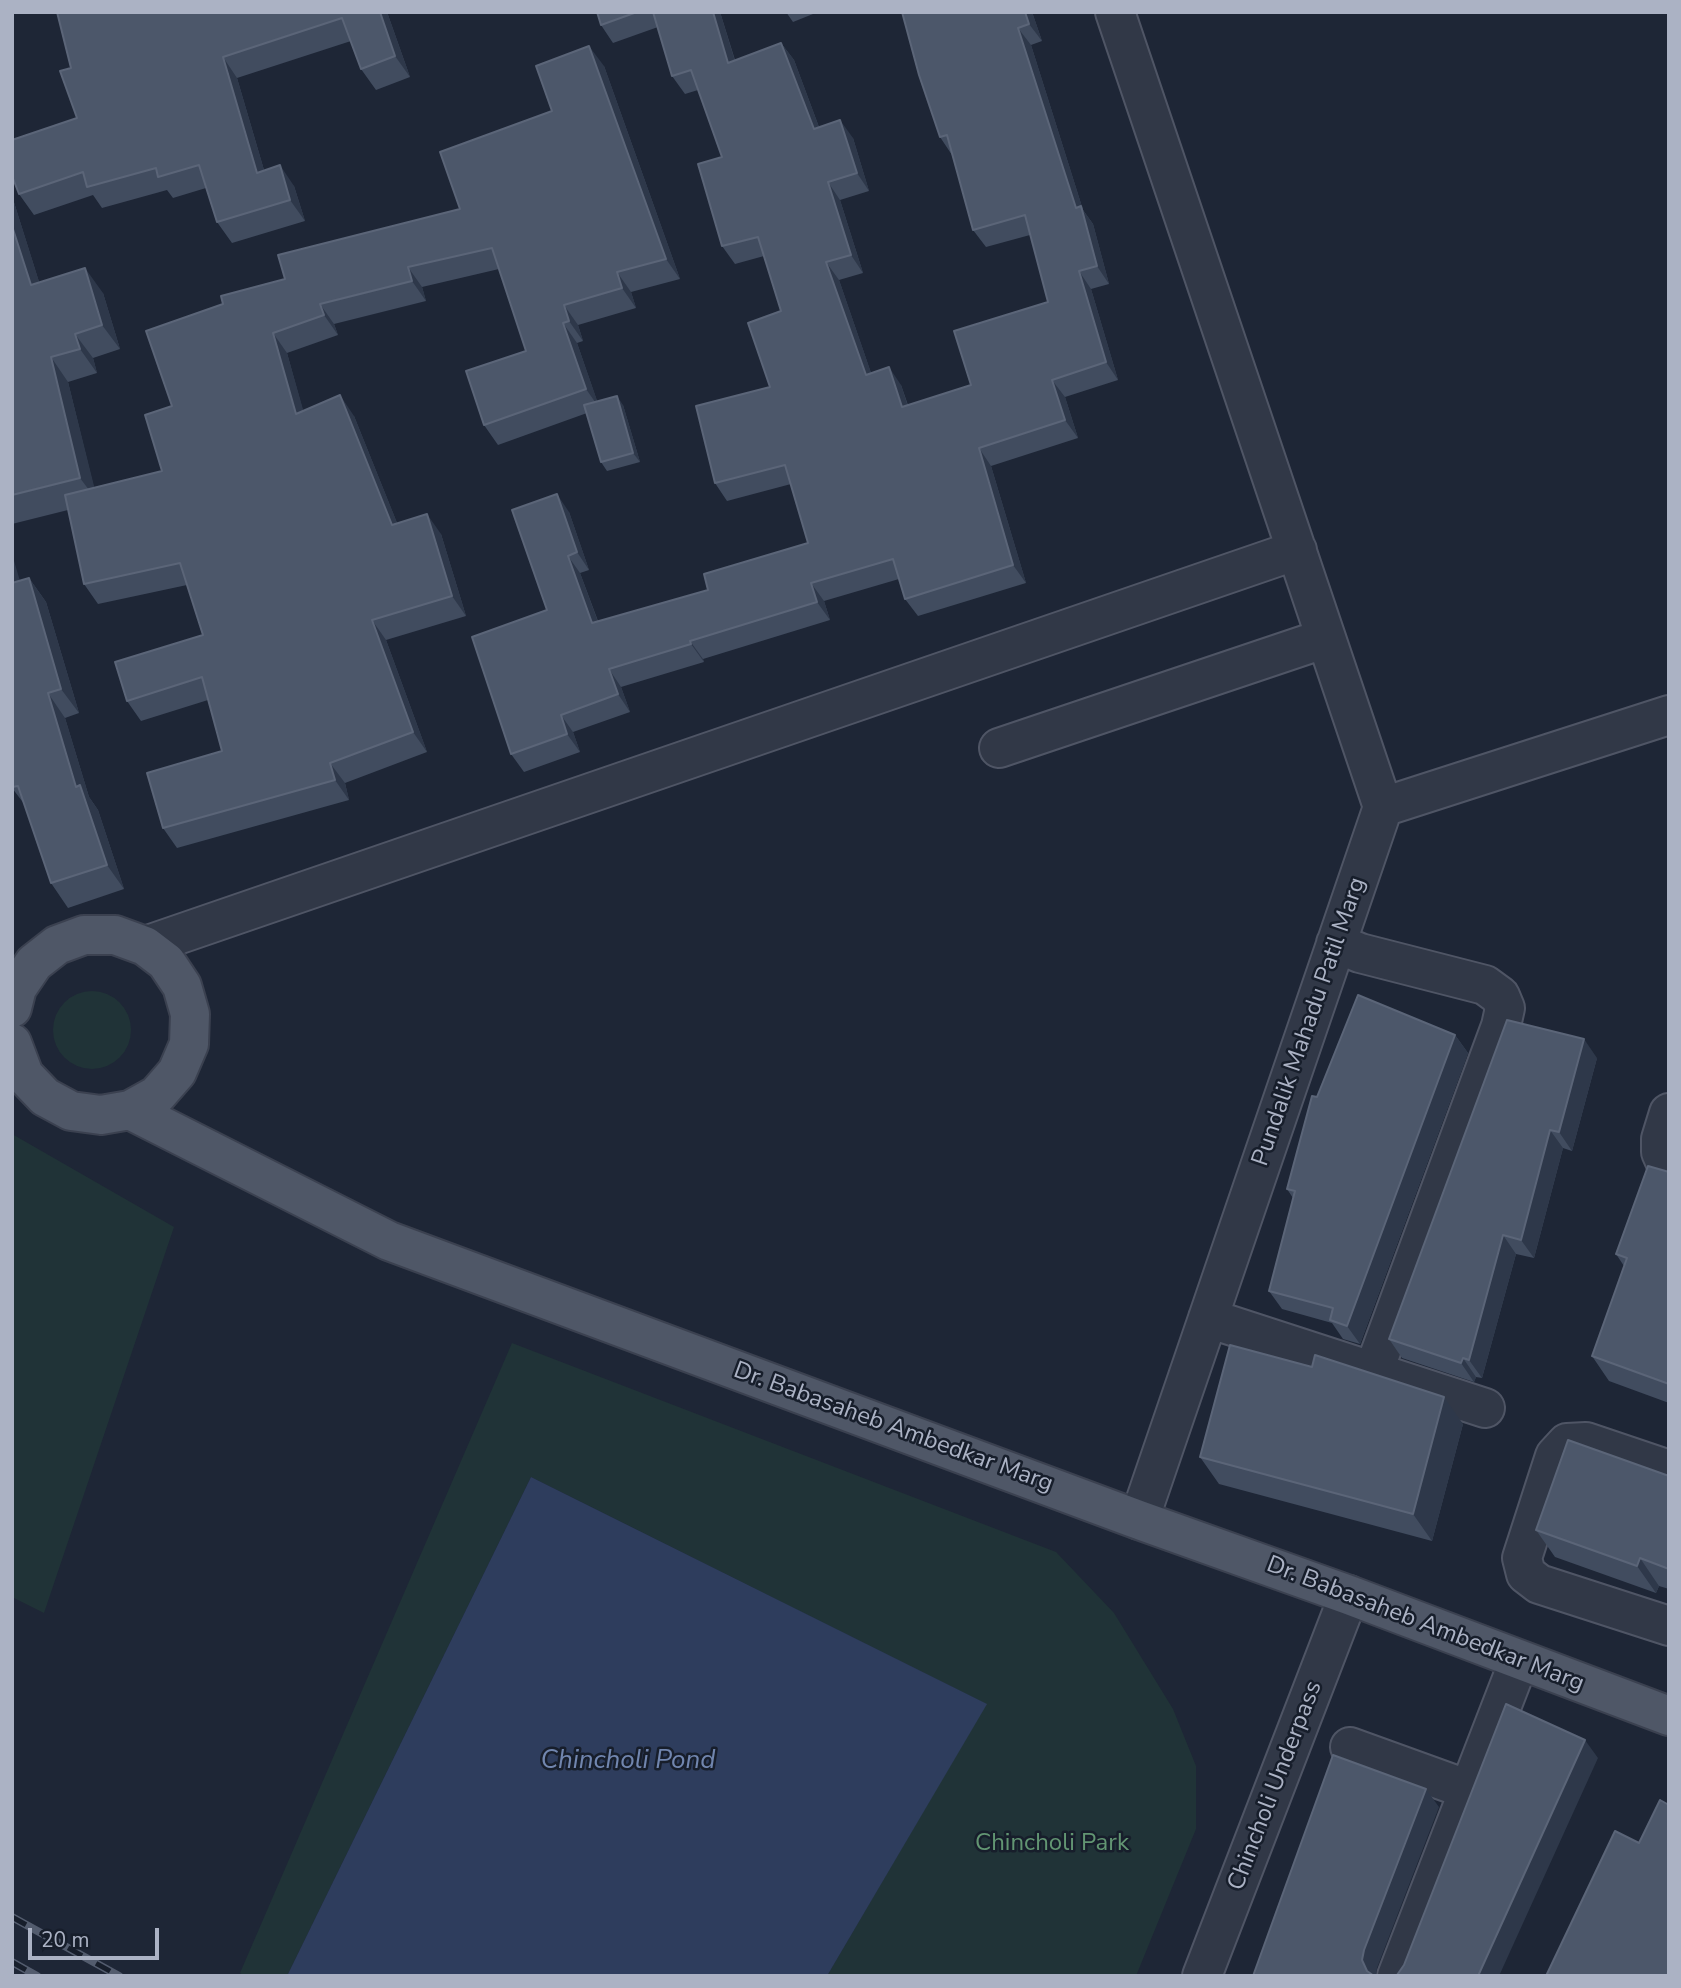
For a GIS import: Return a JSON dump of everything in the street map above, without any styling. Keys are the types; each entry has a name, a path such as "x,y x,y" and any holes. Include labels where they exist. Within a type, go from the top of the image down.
{"main road":[{"path":"12,1008 17,988 34,963 57,945 85,935 115,934 145,946 166,962 182,986 190,1014 188,1044 177,1072 157,1095 131,1110 101,1115 71,1111 45,1097 24,1075 15,1056"},
{"name":"Dr. Babasaheb Ambedkar Marg","path":"131,1110 389,1241 1139,1520 1349,1595 1669,1716"}],"street":[{"path":"1115,12 1383,807 1669,715"},
{"path":"145,946 1297,550"},
{"path":"999,748 1326,638"},
{"name":"Pundalik Mahadu Patil Marg","path":"1139,1520 1383,807"},
{"path":"1336,943 1360,953 1485,985 1500,996 1504,1008 1501,1026 1374,1370"},
{"path":"1669,1113 1661,1139 1661,1152 1669,1170"},
{"path":"1208,1318 1485,1408"},
{"path":"1669,1470 1586,1442 1567,1443 1555,1457 1522,1558 1526,1574 1539,1584 1669,1626"},
{"name":"Chincholi Underpass","path":"1202,1976 1349,1595"},
{"path":"1397,1976 1519,1661"},
{"path":"1350,1747 1469,1790"}],"green space":[{"path":"92,991 107,994 124,1008 131,1030 128,1045 114,1062 92,1069 77,1066 60,1052 53,1030 56,1015 70,998"},
{"path":"12,1134 174,1227 44,1613 12,1597"},
{"name":"Chincholi Park","path":"512,1343 1056,1552 1114,1613 1173,1709 1196,1766 1196,1829 1136,1976 827,1976 986,1704 531,1477 287,1976 244,1976 240,1973"}],"water":[{"name":"Chincholi Pond","path":"531,1477 987,1704 827,1976 287,1976"}],"building":[{"path":"57,12 380,12 395,56 361,69 342,18 223,57 257,173 280,165 290,200 217,222 199,165 158,177 156,168 87,187 83,172 19,194 12,176 12,140 77,118 60,71 71,68"},
{"path":"597,12 637,12 601,25"},
{"path":"653,12 713,12 728,63 781,43 814,129 840,120 857,173 828,182 851,255 826,262 866,375 889,367 902,407 971,385 954,331 1048,302 1025,215 973,230 947,135 940,137 902,12 1025,12 1029,24 1018,28 1076,208 1081,206 1097,266 1079,271 1106,362 1052,380 1065,420 979,448 1013,565 905,599 893,559 811,583 817,602 609,669 618,694 561,715 567,734 511,754 472,637 547,610 512,510 557,494 577,552 568,556 592,623 708,590 704,574 808,543 785,465 715,483 696,406 770,387 748,323 781,311 758,237 722,246 698,164 722,157 691,70 672,76"},
{"path":"589,46 666,259 617,272 622,288 564,305 569,321 563,323 586,389 484,425 466,371 526,351 492,248 408,267 412,281 320,304 324,315 273,333 296,414 340,395 392,525 427,514 452,596 372,620 413,732 330,763 335,780 163,828 147,773 222,751 202,677 127,701 115,662 203,635 180,563 84,584 65,495 162,471 145,415 172,406 146,331 223,304 221,296 285,279 278,255 460,209 440,152 552,111 536,66"},
{"path":"12,226 31,285 85,268 102,325 75,334 80,349 51,357 80,478 12,495"},
{"path":"617,396 633,453 601,462 584,405"},
{"path":"29,578 61,689 48,693 76,787 80,785 107,865 51,883 18,786 12,787 12,583"},
{"path":"1358,995 1455,1035 1347,1326 1330,1320 1333,1308 1269,1291 1295,1191 1287,1189 1312,1096 1317,1097"},
{"path":"1507,1020 1584,1039 1559,1132 1550,1130 1521,1240 1503,1235 1469,1360 1463,1358 1461,1363 1389,1339"},
{"path":"1648,1166 1669,1172 1669,1384 1592,1356 1627,1258 1616,1254"},
{"path":"1230,1345 1312,1367 1315,1355 1444,1397 1413,1514 1200,1457"},
{"path":"1568,1440 1669,1476 1669,1569 1640,1558 1637,1566 1536,1530"},
{"path":"1506,1704 1585,1740 1478,1976 1395,1976 1404,1965"},
{"path":"1333,1755 1426,1789 1364,1950 1362,1960 1367,1971 1374,1976 1253,1976"},
{"path":"1660,1800 1669,1805 1669,1976 1546,1976 1615,1831 1639,1843"}],"railway":[{"path":"12,1917 119,1976"},
{"path":"12,1962 37,1976"}]}
